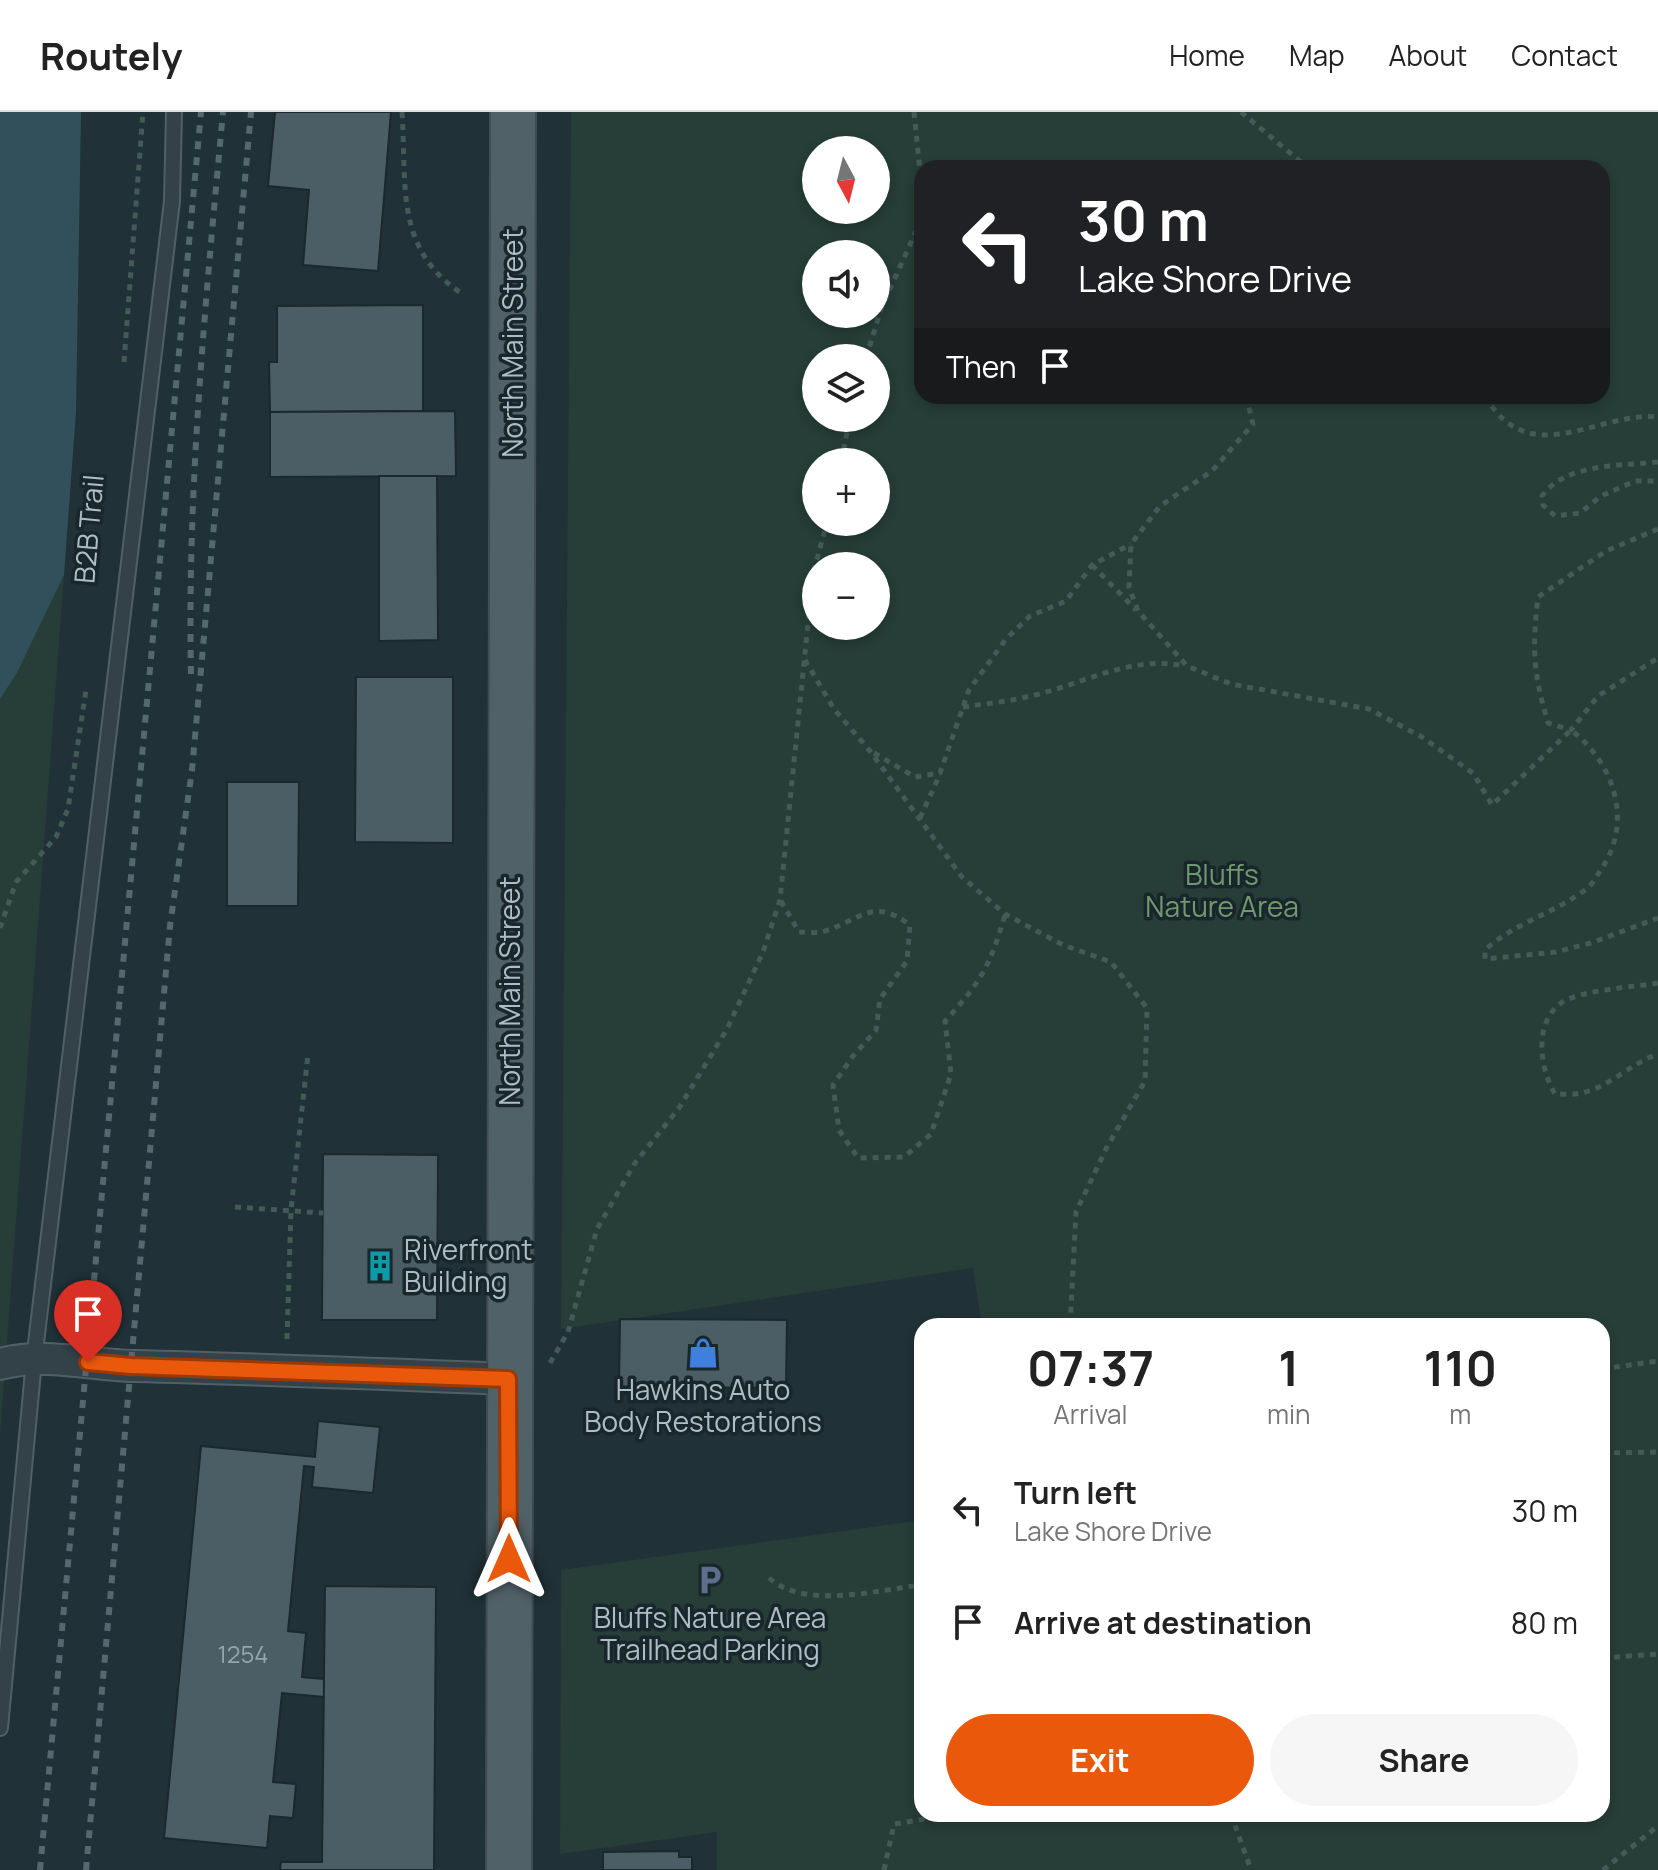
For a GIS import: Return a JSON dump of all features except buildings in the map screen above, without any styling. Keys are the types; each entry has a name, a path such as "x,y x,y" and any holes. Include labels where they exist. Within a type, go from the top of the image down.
{"main road":[{"name":"North Main Street","path":"509,1870 513,112"}],"street":[{"path":"0,1364 34,1360 508,1379"}],"lane":[{"path":"0,1728 34,1360 169,232 174,112"}],"path":[{"path":"124,372 143,112"},
{"path":"402,112 410,229 418,249 440,279 461,293"},
{"path":"914,112 919,160"},
{"path":"1241,112 1298,160"},
{"path":"870,344 881,309 914,236"},
{"path":"920,818 940,773 969,690 1006,639 1030,616 1066,601 1092,565 1131,544 1160,506 1212,471 1253,424 1248,404"},
{"path":"1489,404 1496,416 1536,434 1566,435 1637,415 1658,417"},
{"path":"1658,462 1588,469 1550,484 1542,496 1543,505 1555,516 1580,513 1601,496 1635,481 1658,481"},
{"path":"1658,529 1606,551 1538,597 1532,647 1539,694 1548,723 1571,730 1588,743 1603,762 1618,811 1612,850 1589,887 1564,904 1498,938 1485,950 1485,959 1556,952 1591,943 1658,918"},
{"path":"508,1379 543,1378 568,1332 597,1229 635,1163 679,1108 727,1029 763,952 780,900 813,574 823,536"},
{"path":"1131,544 1129,587 1138,611 1187,666"},
{"path":"1092,565 1150,624"},
{"path":"963,707 1027,697 1112,672 1163,661 1187,666 1231,684 1369,709 1422,737 1473,773 1492,805 1571,730 1598,696 1658,658"},
{"path":"805,659 834,709 870,751 962,877 1005,914 1063,945 1111,962 1147,1008 1145,1081 1107,1147 1076,1212 1070,1318"},
{"path":"0,928 16,882 56,837 68,809 88,676"},
{"path":"870,751 915,777 940,773"},
{"path":"780,900 799,932 822,933 874,911 893,912 910,925 907,961 880,999 876,1030 833,1085 839,1130 858,1158 904,1157 931,1134 951,1074 945,1021 969,995 991,962 1005,914"},
{"path":"1658,983 1578,997 1561,1004 1550,1018 1542,1042 1542,1065 1545,1078 1555,1094 1582,1093 1599,1087 1639,1061 1658,1054"},
{"path":"286,1352 291,1210 308,1054"},
{"path":"235,1207 323,1213"},
{"path":"1610,1368 1658,1361"},
{"path":"1610,1453 1658,1452"},
{"path":"769,1578 782,1589 810,1597 914,1586"},
{"path":"1610,1657 1658,1654"},
{"path":"884,1870 894,1824 914,1821"},
{"path":"1234,1822 1251,1870"},
{"path":"1603,1870 1658,1826"}],"green space":[{"name":"Bluffs Nature Area","path":"571,112 1658,112 1658,1870 717,1870 717,1832 560,1854 561,1570 914,1521 914,1822 1610,1822 1610,1318 981,1318 973,1268 561,1329"},
{"path":"64,575 0,1436 0,699 17,673"}],"water":[{"path":"0,112 81,112 76,412 64,575 17,673 0,699"}],"railway":[{"path":"40,1870 201,112"},
{"path":"191,674 195,463 223,112"},
{"path":"86,1870 170,926 192,770 251,112"}],"place":[{"name":"Riverfront Building","path":"380,1266"},
{"name":"Hawkins Auto Body Restorations","path":"703,1353"},
{"name":"Bluffs Nature Area Trailhead Parking","path":"710,1580"}],"route":[{"path":"88,1362 508,1379 509,1559"}]}
